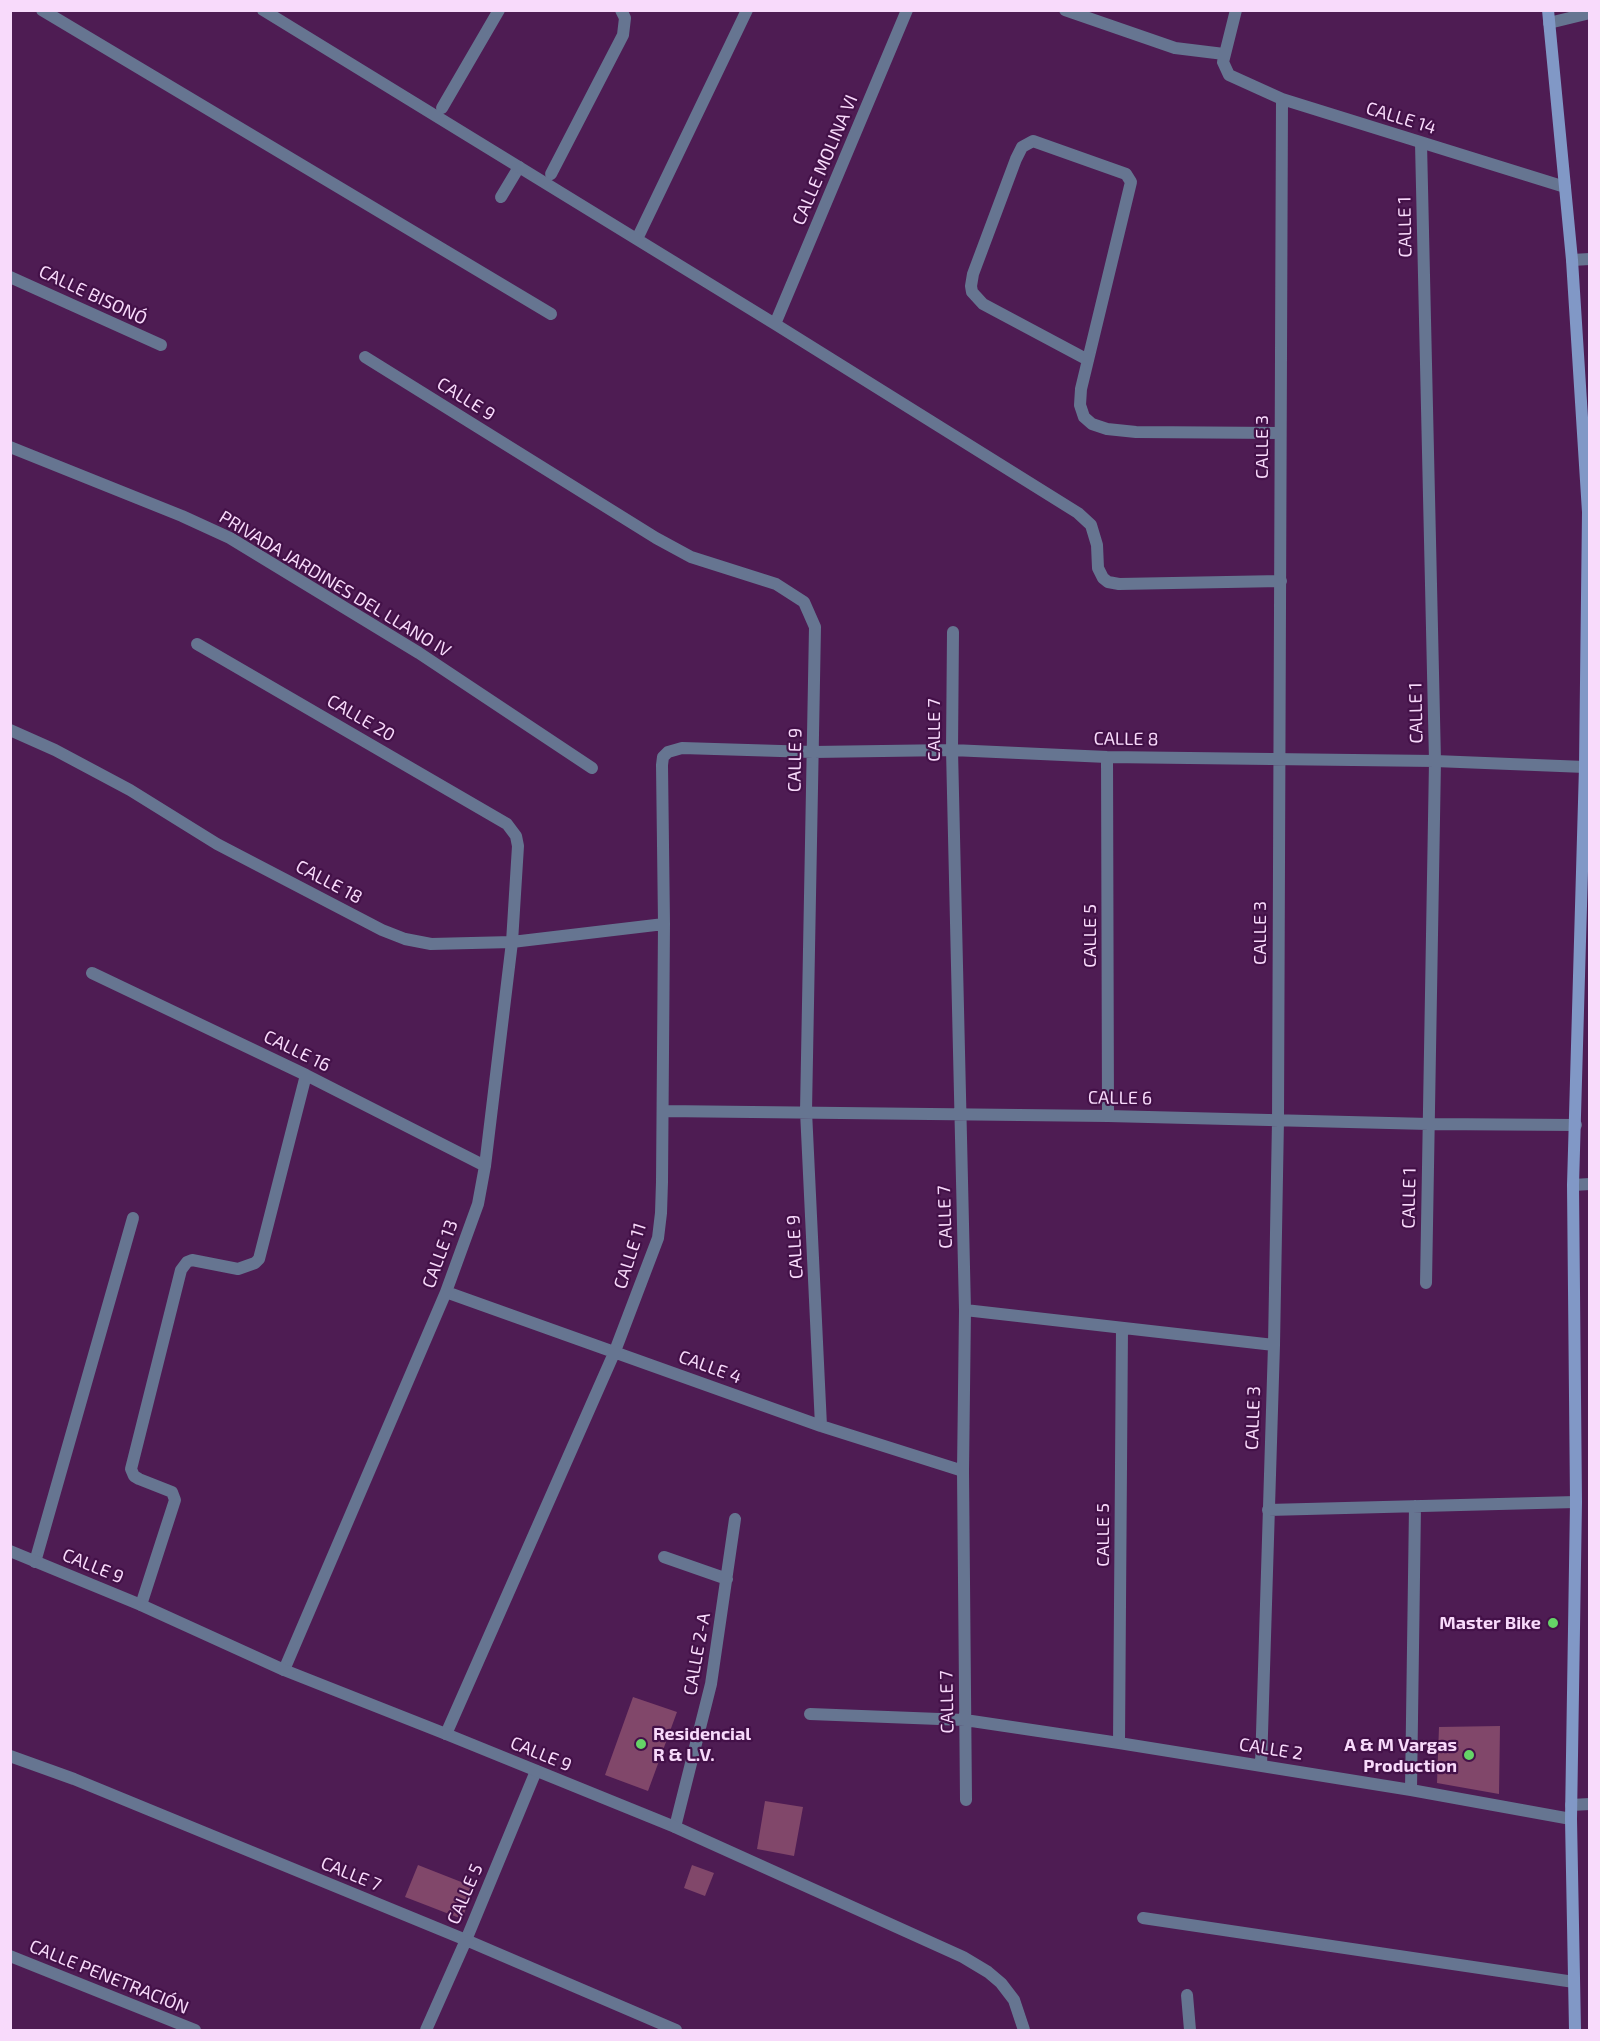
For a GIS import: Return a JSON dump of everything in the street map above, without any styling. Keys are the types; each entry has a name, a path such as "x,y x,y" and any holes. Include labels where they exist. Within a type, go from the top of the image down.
{"main road":[{"path":"1549,17 1572,260 1588,512 1586,882 1574,1185 1576,1502 1571,1819 1575,2031"}],"street":[{"path":"42,10 551,314"},
{"path":"263,10 439,112 519,167 548,178 637,239 1078,513 1091,525 1097,545 1098,568 1102,578 1108,582 1119,584 1281,581"},
{"path":"439,112 499,10"},
{"path":"548,178 623,35 625,18 621,10"},
{"path":"637,239 747,10"},
{"name":"CALLE MOLINA VI","path":"775,324 907,10"},
{"path":"1065,10 1175,48 1224,54 1236,10"},
{"path":"1549,17 1590,12"},
{"name":"CALLE 14","path":"1224,54 1223,66 1229,75 1282,99 1565,186"},
{"name":"CALLE 3","path":"1261,1766 1274,1345 1278,1120 1282,99"},
{"path":"1088,360 983,304 972,292 973,274 1017,159 1022,147 1033,141 1126,174 1131,182 1081,389 1080,405 1084,417 1092,424 1107,429 1136,432 1280,433"},
{"name":"CALLE 1","path":"1421,143 1435,761 1426,1283"},
{"path":"501,197 519,167"},
{"path":"1572,260 1590,259"},
{"name":"CALLE BISONÓ","path":"10,277 161,345"},
{"name":"CALLE 9","path":"365,357 656,538 691,557 776,585 804,602 815,627 806,1111 821,1426"},
{"name":"PRIVADA JARDINES DEL LLANO IV","path":"10,447 182,516 230,538 419,653 592,768"},
{"name":"CALLE 7","path":"953,632 952,750 965,1310 963,1472 966,1800"},
{"name":"CALLE 20","path":"197,644 507,824"},
{"name":"CALLE 18","path":"10,730 55,750 130,790 217,844 382,930 405,939 431,944 512,942 664,924"},
{"name":"CALLE 8","path":"668,752 682,748 813,752 952,750 1107,757 1435,761 1585,767"},
{"name":"CALLE 11","path":"446,1734 615,1351 658,1238 661,1213 663,1110 662,765 663,757 668,752"},
{"name":"CALLE 5","path":"1107,757 1108,1116"},
{"name":"CALLE 13","path":"284,1670 446,1292 478,1204 485,1166 512,942 519,855 516,836 507,824"},
{"name":"CALLE 16","path":"92,973 306,1075 485,1166"},
{"path":"141,1605 175,1500 172,1492 139,1479 134,1476 131,1469 181,1270 187,1262 192,1260 238,1269 255,1263 259,1259 306,1075"},
{"name":"CALLE 6","path":"663,1110 1576,1125"},
{"path":"1574,1185 1590,1184"},
{"path":"35,1562 133,1218"},
{"name":"CALLE 4","path":"446,1292 821,1426 963,1472"},
{"path":"965,1310 1274,1345"},
{"name":"CALLE 5","path":"1119,1743 1122,1328"},
{"path":"1268,1510 1576,1502"},
{"path":"1411,1790 1414,1506"},
{"name":"CALLE 2-A","path":"675,1827 711,1684 735,1519"},
{"name":"CALLE 9","path":"10,1551 141,1605 284,1670 675,1827 963,1957 983,1968 1010,1993 1024,2031"},
{"path":"664,1557 727,1580"},
{"name":"CALLE 2","path":"810,1714 965,1720 1411,1790 1571,1819"},
{"name":"CALLE 7","path":"10,1756 74,1779 466,1940 676,2031"},
{"name":"CALLE 5","path":"426,2031 536,1771"},
{"path":"1571,1805 1590,1804"},
{"path":"1143,1918 1574,1982"},
{"name":"CALLE PENETRACIÓN","path":"10,1956 195,2031"},
{"path":"1187,1995 1190,2031"}],"building":[{"name":"Residencial R & L.V.","path":"633,1697 677,1712 648,1791 605,1775"},
{"name":"A & M Vargas Production","path":"1500,1726 1499,1794 1437,1783 1439,1727"},
{"path":"765,1801 803,1807 794,1856 757,1849"},
{"path":"418,1865 474,1887 462,1919 405,1897"},
{"path":"692,1865 714,1873 705,1896 684,1888"}],"place":[{"name":"Master Bike","path":"1553,1623"},
{"name":"Residencial R & L.V.","path":"641,1744"},
{"name":"A & M Vargas Production","path":"1469,1755"}]}
